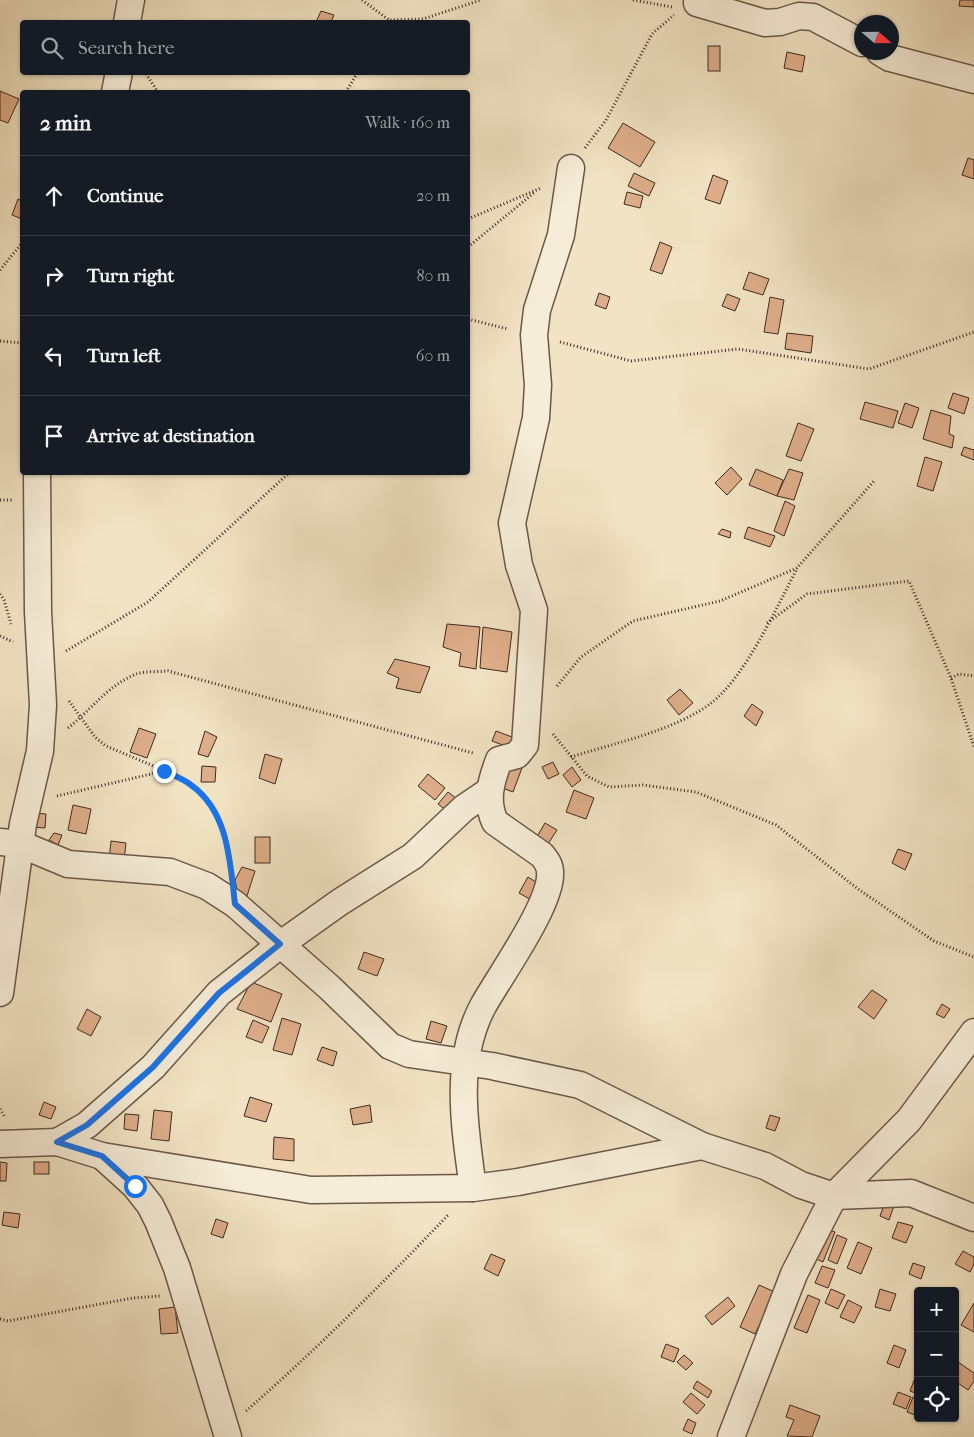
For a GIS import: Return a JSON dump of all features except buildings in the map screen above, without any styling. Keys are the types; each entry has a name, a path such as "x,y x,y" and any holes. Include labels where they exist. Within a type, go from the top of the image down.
{"street":[{"path":"127,20 131,0"},
{"path":"690,6 765,23 780,22 799,16 813,17 854,39"},
{"path":"898,60 974,80"},
{"path":"115,90 118,75"},
{"path":"473,1188 464,1125 465,1064 470,1037 482,1008 537,916 551,873 548,862 542,855 495,822 491,814 489,791 499,760 517,755 523,751 525,745 534,610 519,565 512,523 536,418 538,385 534,335 537,310 561,235 571,168"},
{"path":"0,993 10,843 27,805 40,750 42,666 38,612 37,475"},
{"path":"57,1142 87,1125 153,1067 219,993 280,944 340,902 413,856 464,808 489,791"},
{"path":"10,843 68,864 170,872 207,886 235,904 390,1046 409,1054 465,1064 501,1067 580,1085 702,1146 765,1166 801,1185 834,1196 911,1193 974,1218"},
{"path":"731,1437 794,1274 834,1196 909,1120 974,1032"},
{"path":"0,1144 57,1142 102,1156 311,1190 473,1188 518,1182 702,1146"},
{"path":"102,1156 135,1186 150,1205 178,1268 227,1433"}],"path":[{"path":"362,0 387,20"},
{"path":"406,20 423,19 481,0"},
{"path":"633,0 690,6"},
{"path":"470,245 538,190 571,168 606,120 652,34 690,6"},
{"path":"147,75 157,90"},
{"path":"347,90 356,75"},
{"path":"470,218 538,190"},
{"path":"0,270 20,245"},
{"path":"470,319 632,361 738,349 868,369 974,332"},
{"path":"0,340 20,343"},
{"path":"235,904 228,842 212,808 192,786 164,771 106,746 95,736 42,666 148,602 287,475"},
{"path":"571,757 667,726 710,703 742,669 797,568 874,481"},
{"path":"556,687 581,657 633,621 720,601 797,568"},
{"path":"767,623 808,594 909,581 951,678 974,747"},
{"path":"0,636 16,643"},
{"path":"40,750 82,717 102,695 137,674 168,671 499,760"},
{"path":"951,678 958,674 974,676"},
{"path":"525,724 551,733 587,776 609,787 643,785 696,792 776,825 858,889 934,941 974,957"},
{"path":"27,805 164,771"},
{"path":"227,1433 373,1294 473,1188"},
{"path":"0,1319 8,1321 133,1298 186,1293"}],"route":[{"path":"135,1186 102,1156 57,1142 87,1125 153,1067 219,993 280,944 235,904 228,842 212,808 192,786 164,771"}]}
